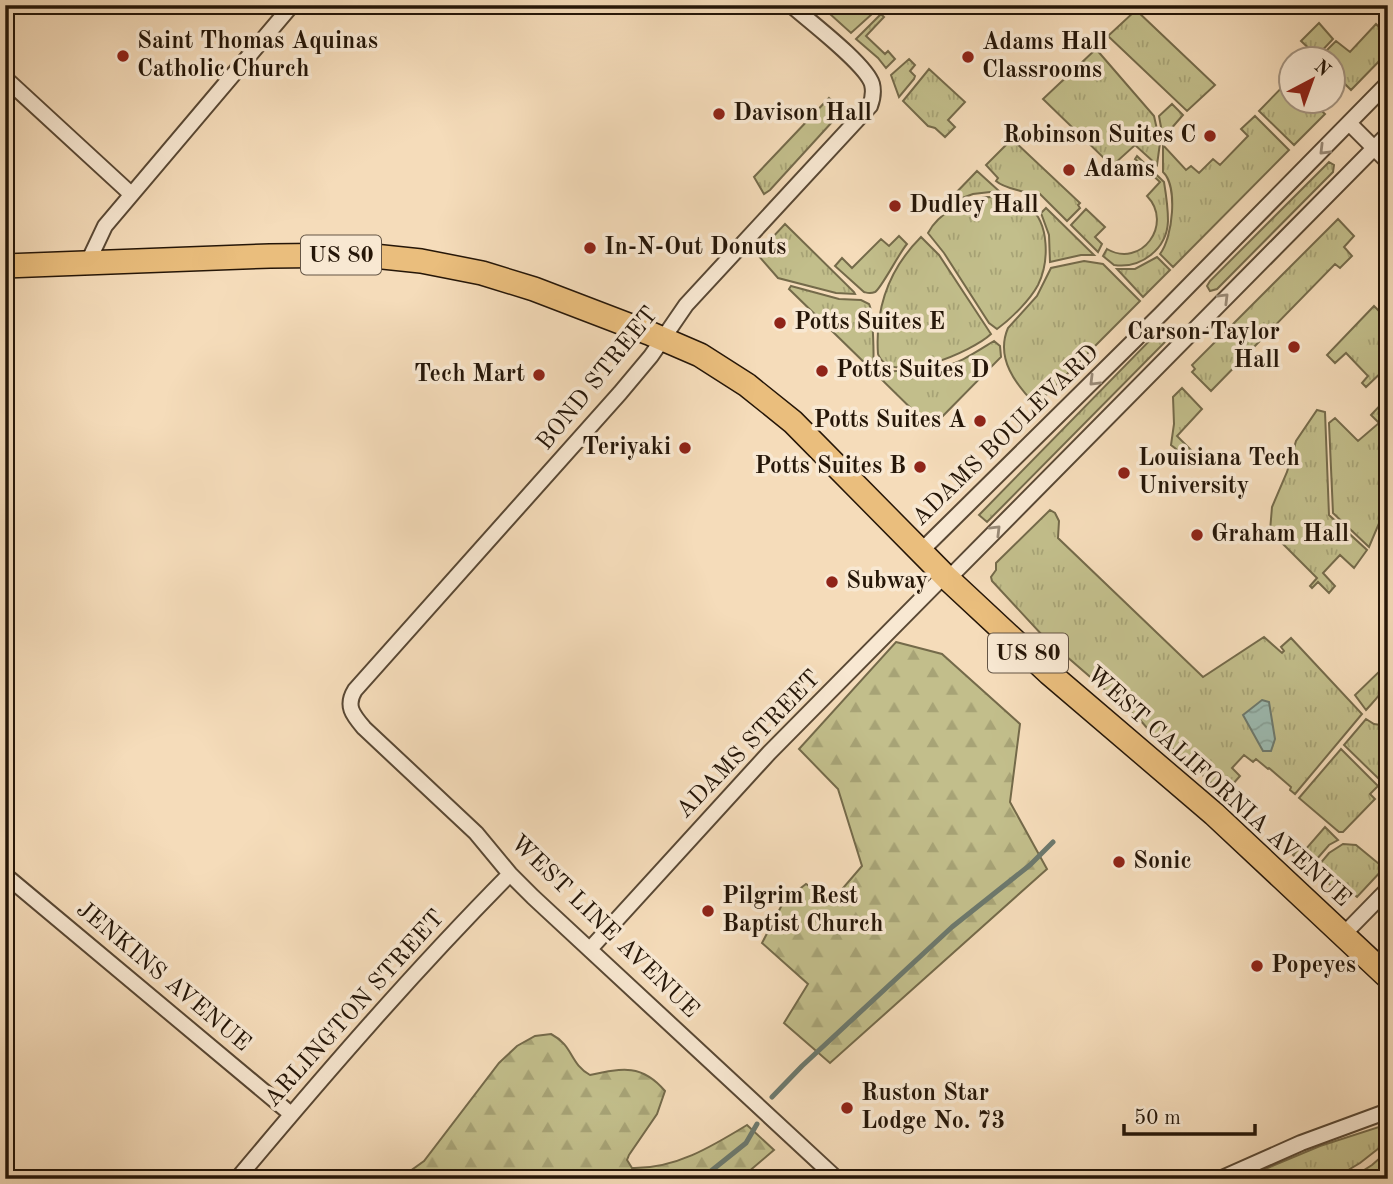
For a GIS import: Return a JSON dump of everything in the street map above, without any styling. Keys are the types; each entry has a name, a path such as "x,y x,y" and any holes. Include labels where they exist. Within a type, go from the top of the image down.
{"main road":[{"name":"WEST CALIFORNIA AVENUE","path":"5,267 88,262 351,255 421,261 482,273 534,289 700,355 747,385 793,422 946,577 1049,673 1214,814 1388,977"}],"street":[{"path":"88,262 106,226 131,194 292,5"},
{"name":"BOND STREET","path":"349,702 355,690 628,384 686,305 870,106 874,96 871,83 862,68 791,5"},
{"path":"5,78 131,194"},
{"name":"ADAMS BOULEVARD","path":"920,552 1161,314 1388,83"},
{"path":"1349,123 1388,162"},
{"path":"946,577 1388,134"},
{"name":"ADAMS STREET","path":"590,949 769,753 946,577"},
{"name":"WEST LINE AVENUE","path":"349,702 350,711 364,728 476,833 510,874 837,1179"},
{"name":"ARLINGTON STREET","path":"237,1179 444,940 510,874"},
{"name":"JENKINS AVENUE","path":"5,875 291,1114"},
{"path":"1344,934 1388,889"},
{"path":"1220,1179 1301,1143 1388,1111"}],"green space":[{"path":"820,5 882,5 851,33"},
{"path":"1136,10 1215,85 1187,111 1108,36"},
{"path":"881,14 884,17 866,36 885,54 888,51 895,59 886,68 856,39"},
{"path":"1319,23 1333,39 1326,46 1306,46 1301,41"},
{"path":"1376,24 1388,36 1388,52 1351,90 1348,87 1348,50 1350,52"},
{"path":"1096,49 1154,116 1160,143 1157,165 1135,145 1112,166 1043,99"},
{"path":"909,59 915,65 910,71 915,76 899,97 891,75"},
{"path":"929,69 965,102 948,120 955,127 945,137 935,128 928,126 903,101"},
{"path":"1278,91 1278,116 1323,116 1294,145 1259,111"},
{"path":"829,98 843,110 764,194 754,177"},
{"path":"1172,104 1183,115 1163,138 1159,116"},
{"path":"1255,116 1289,150 1173,267 1160,254 1168,236 1172,212 1171,188 1163,172 1163,145 1186,170 1191,166 1199,173 1213,159 1220,165 1248,136 1241,129"},
{"path":"1012,139 1080,203 1080,208 1067,221 1040,194 1035,197 996,181 998,178 986,165"},
{"path":"1137,156 1164,182 1168,216 1166,231 1158,248 1151,255 1134,264 1114,265 1103,256 1107,249 1120,254 1131,253 1150,241 1155,230 1157,219 1147,196 1160,182 1135,159"},
{"path":"1329,162 1334,165 1333,172 1217,289 1210,291 1207,286 1210,281"},
{"path":"977,171 999,191 973,194 951,202 951,198"},
{"path":"986,197 1008,199 1029,207 1041,223 1046,255 1038,285 1020,309 997,329 989,323 928,233 945,213 969,201"},
{"path":"1046,208 1094,255 1050,262 1049,235 1041,213"},
{"path":"1086,209 1105,227 1095,237 1102,244 1098,252 1071,225"},
{"path":"1338,219 1354,236 1344,247 1352,256 1340,268 1335,264 1211,391 1192,372 1195,369 1192,365"},
{"path":"785,224 855,294 836,293 778,278 757,254"},
{"path":"899,236 907,244 875,292 864,292 835,266 842,258 852,268 881,239 889,246"},
{"path":"921,237 939,255 991,334 951,357 915,367 899,368 886,364 878,354 879,321 886,291 900,262"},
{"path":"1157,257 1170,270 1143,297 1117,269 1135,269"},
{"path":"1084,261 1103,264 1140,301 1036,405 1015,380 1006,360 1004,350 1008,328 1037,296 1051,268"},
{"path":"791,286 869,304 873,337 872,370 789,289"},
{"path":"1374,306 1386,318 1384,321 1388,325 1388,366 1366,387 1362,383 1368,376 1346,353 1335,363 1327,355"},
{"path":"1164,328 1170,332 1168,339 987,522 979,515 1159,331"},
{"path":"994,341 1000,346 1001,357 931,428 877,375 953,364"},
{"path":"1182,388 1202,409 1177,436 1194,453 1189,459 1171,445 1174,424 1173,397"},
{"path":"1388,397 1388,502 1369,547 1333,513 1329,423 1335,418 1358,441 1379,423 1371,415"},
{"path":"1317,410 1325,412 1329,515 1367,550 1354,568 1340,555 1323,573 1335,586 1329,593 1318,582 1312,588 1310,586 1317,578 1270,531 1272,507 1287,472 1296,441"},
{"path":"1050,510 1059,521 1058,538 1203,677 1264,637 1282,653 1284,651 1281,647 1291,638 1362,714 1295,794 1290,790 1291,787 1269,768 1244,755 1232,768 1240,776 1224,794 1165,742 1154,736 1141,721 1043,636 992,581 996,563"},
{"path":"896,642 942,654 1020,724 1010,802 1047,869 830,1063 784,1023 808,984 762,943 784,901 806,884 832,901 862,866 838,789 799,749"},
{"path":"1388,663 1383,689 1366,710 1355,695"},
{"path":"1366,719 1374,724 1388,726 1388,777 1382,782 1344,745"},
{"path":"1341,749 1378,786 1370,794 1375,799 1343,832 1339,832 1299,798"},
{"path":"1325,827 1338,840 1329,845 1309,868 1293,855 1300,847 1306,849"},
{"path":"1343,844 1356,845 1384,868 1357,897 1352,893 1347,897 1313,872 1329,853"},
{"path":"551,1034 564,1044 578,1065 590,1075 631,1070 648,1076 665,1091 657,1114 629,1155 627,1160 632,1168 678,1161 706,1149 747,1125 774,1150 740,1179 399,1179 424,1161 499,1063 517,1046 535,1036"},
{"path":"1388,1124 1388,1141 1360,1163 1333,1179 1241,1179 1320,1146"},
{"path":"1388,1151 1388,1179 1350,1179 1372,1165"}],"water":[{"path":"1262,700 1269,702 1275,739 1271,751 1263,751 1243,715"}],"waterway":[{"path":"772,1097 952,927 1030,865 1053,842"},
{"path":"701,1179 746,1143 757,1124"}],"place":[{"name":"Saint Thomas Aquinas Catholic Church","path":"123,56"},
{"name":"Adams Hall Classrooms","path":"968,57"},
{"name":"Davison Hall","path":"719,114"},
{"name":"Robinson Suites C","path":"1210,136"},
{"name":"Adams","path":"1069,170"},
{"name":"Dudley Hall","path":"895,206"},
{"name":"In-N-Out Donuts","path":"590,248"},
{"name":"Potts Suites E","path":"780,323"},
{"name":"Carson-Taylor Hall","path":"1294,347"},
{"name":"Potts Suites D","path":"822,371"},
{"name":"Tech Mart","path":"539,375"},
{"name":"Potts Suites A","path":"980,421"},
{"name":"Teriyaki","path":"685,448"},
{"name":"Potts Suites B","path":"920,467"},
{"name":"Louisiana Tech University","path":"1124,473"},
{"name":"Graham Hall","path":"1197,535"},
{"name":"Subway","path":"832,582"},
{"name":"Sonic","path":"1119,862"},
{"name":"Pilgrim Rest Baptist Church","path":"708,911"},
{"name":"Popeyes","path":"1257,966"},
{"name":"Ruston Star Lodge No. 73","path":"847,1108"}]}
